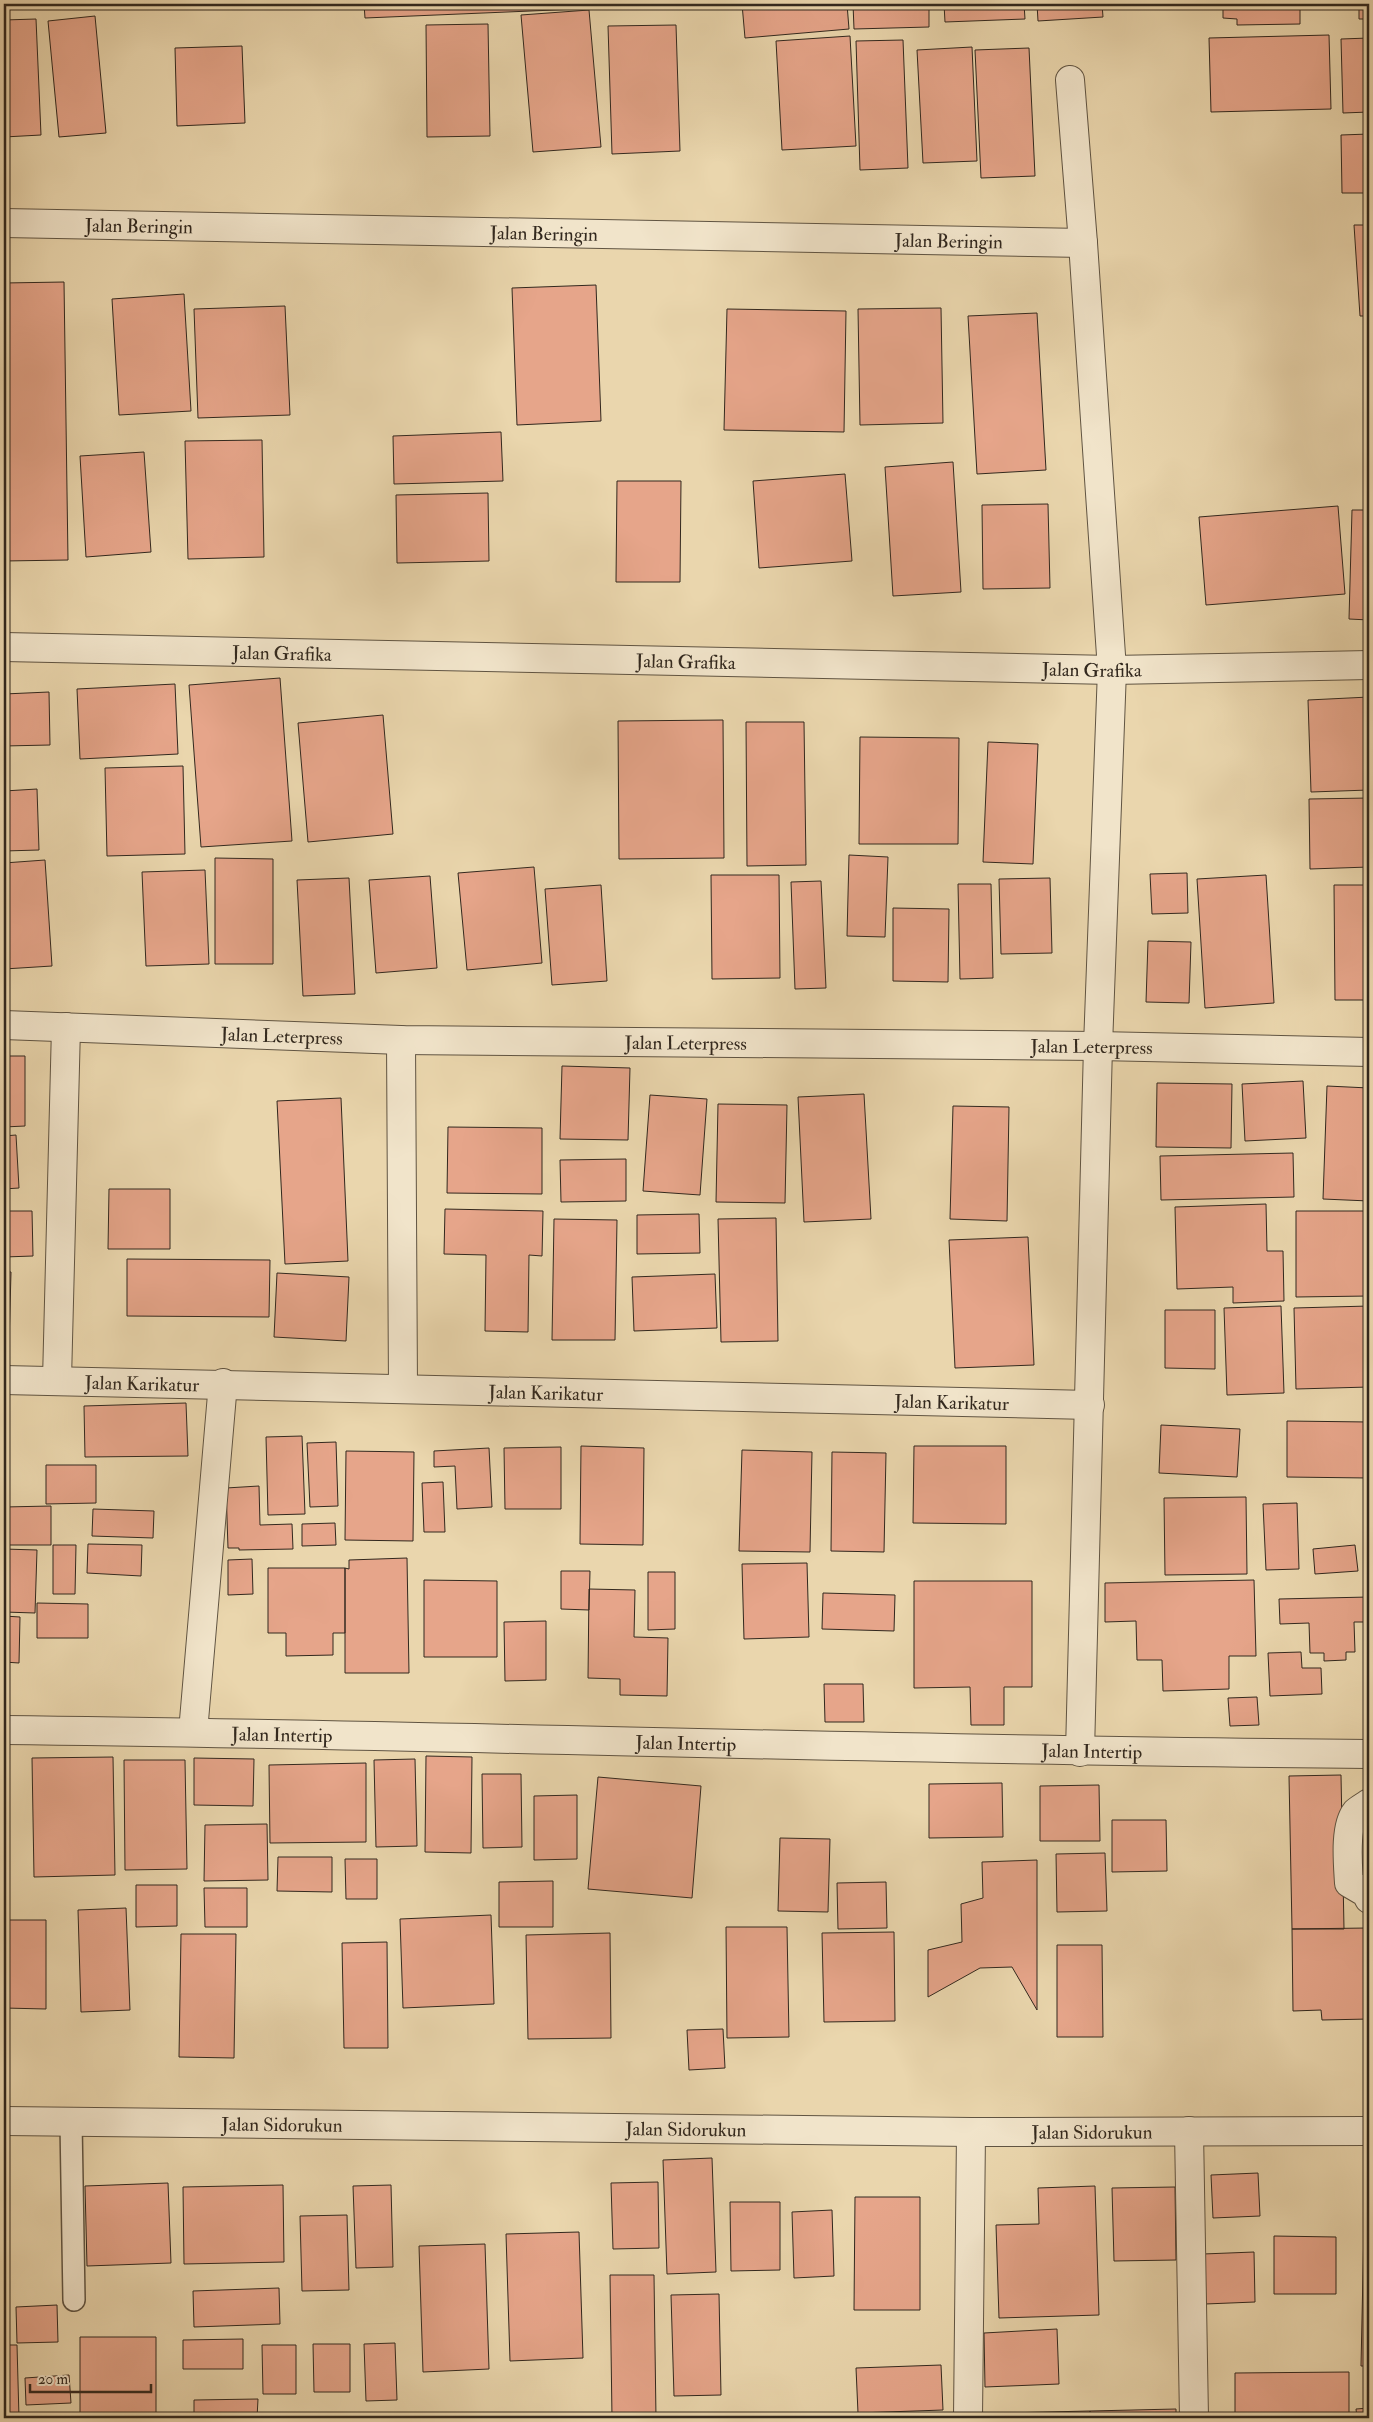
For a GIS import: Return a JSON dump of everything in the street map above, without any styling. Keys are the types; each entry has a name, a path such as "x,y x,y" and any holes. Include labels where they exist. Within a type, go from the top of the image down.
{"street":[{"path":"1070,80 1112,670 1098,1046 1080,1752"},
{"name":"Jalan Beringin","path":"4,223 1083,244"},
{"name":"Jalan Grafika","path":"4,647 1112,670 1369,665"},
{"name":"Jalan Leterpress","path":"4,1026 401,1040 1098,1046 1369,1052"},
{"path":"57,1380 66,1027"},
{"path":"401,1040 403,1388"},
{"name":"Jalan Karikatur","path":"4,1380 223,1383 1090,1405"},
{"path":"193,1732 223,1383"},
{"name":"Jalan Intertip","path":"4,1730 193,1732 1080,1752 1369,1754"},
{"path":"1369,1803 1356,1812 1351,1823 1348,1847 1349,1883 1366,1893 1369,1898"},
{"name":"Jalan Sidorukun","path":"4,2122 971,2132 1369,2131"},
{"path":"1189,2131 1194,2418"},
{"path":"968,2418 971,2132"}],"lane":[{"path":"71,2122 74,2300"}],"building":[{"path":"4,4 89,4 4,9"},
{"path":"364,4 577,4 578,9 365,18"},
{"path":"742,4 847,4 849,29 745,38"},
{"path":"853,4 929,4 929,27 854,29"},
{"path":"944,4 1024,4 1025,19 945,22"},
{"path":"1037,4 1102,4 1103,17 1038,21"},
{"path":"1117,4 1217,4 1217,5 1118,8"},
{"path":"1223,4 1300,4 1300,24 1237,25 1237,19 1223,18"},
{"path":"1359,4 1369,4 1369,19 1359,19"},
{"path":"589,10 601,147 533,152 521,15"},
{"path":"95,16 106,133 59,137 48,21"},
{"path":"36,19 41,135 4,137 4,20"},
{"path":"488,24 490,136 427,137 426,25"},
{"path":"676,25 680,151 612,154 608,26"},
{"path":"1329,35 1331,109 1211,112 1209,38"},
{"path":"850,36 856,146 782,150 776,41"},
{"path":"1369,38 1369,112 1343,113 1341,39"},
{"path":"903,40 908,168 860,170 856,41"},
{"path":"242,46 245,123 177,126 175,48"},
{"path":"972,47 977,161 923,163 917,50"},
{"path":"1029,48 1035,176 981,178 975,50"},
{"path":"1369,134 1369,193 1342,193 1341,135"},
{"path":"1354,225 1369,225 1369,316 1360,316"},
{"path":"64,282 68,560 4,561 4,283"},
{"path":"596,285 601,421 517,425 512,288"},
{"path":"184,294 191,411 119,415 112,299"},
{"path":"285,306 290,415 198,418 194,309"},
{"path":"941,308 943,423 860,425 858,309"},
{"path":"727,309 846,311 844,432 724,430"},
{"path":"1037,313 1046,470 977,474 968,316"},
{"path":"501,432 503,481 394,484 393,436"},
{"path":"262,440 264,557 188,559 185,441"},
{"path":"144,452 151,552 86,557 80,456"},
{"path":"953,462 961,592 893,596 885,467"},
{"path":"845,474 852,561 759,568 753,481"},
{"path":"617,481 681,481 680,582 616,582"},
{"path":"488,493 489,561 397,563 396,495"},
{"path":"1048,504 1050,588 983,589 982,505"},
{"path":"1338,506 1345,594 1206,605 1199,517"},
{"path":"1352,510 1369,510 1369,620 1349,619"},
{"path":"280,678 292,841 201,847 189,685"},
{"path":"175,684 178,754 80,759 77,689"},
{"path":"49,692 50,745 4,746 4,694"},
{"path":"1369,697 1369,790 1311,792 1308,700"},
{"path":"383,715 393,834 308,842 298,723"},
{"path":"723,720 724,858 619,859 618,721"},
{"path":"746,722 804,722 806,865 747,866"},
{"path":"860,737 959,738 958,844 859,844"},
{"path":"988,742 1038,744 1033,864 983,862"},
{"path":"183,766 185,854 107,856 105,768"},
{"path":"37,789 39,850 4,851 4,791"},
{"path":"1369,798 1369,867 1310,869 1309,799"},
{"path":"849,855 888,857 885,937 847,936"},
{"path":"215,858 273,859 273,964 215,964"},
{"path":"45,860 52,966 4,969 4,863"},
{"path":"534,867 542,963 467,970 458,873"},
{"path":"205,870 209,964 146,966 142,872"},
{"path":"1187,873 1188,913 1152,914 1150,874"},
{"path":"711,875 779,875 780,978 712,979"},
{"path":"1266,875 1274,1003 1205,1008 1197,879"},
{"path":"430,876 437,968 376,973 369,880"},
{"path":"349,878 355,994 303,996 297,880"},
{"path":"1050,878 1052,953 1001,954 999,879"},
{"path":"821,881 826,988 795,989 791,882"},
{"path":"958,884 991,884 993,978 960,979"},
{"path":"601,885 607,981 552,985 545,889"},
{"path":"1334,885 1369,885 1369,1000 1335,1000"},
{"path":"893,908 949,909 948,982 893,981"},
{"path":"1148,941 1191,942 1189,1003 1146,1002"},
{"path":"4,1056 25,1056 25,1126 4,1127"},
{"path":"562,1066 630,1068 628,1140 560,1139"},
{"path":"1303,1081 1306,1138 1245,1141 1242,1084"},
{"path":"1157,1083 1232,1084 1231,1148 1156,1147"},
{"path":"1327,1086 1369,1088 1369,1201 1323,1199"},
{"path":"864,1094 871,1219 804,1222 798,1097"},
{"path":"650,1095 707,1099 700,1195 643,1191"},
{"path":"341,1098 348,1261 285,1264 277,1101"},
{"path":"718,1104 787,1105 785,1203 716,1202"},
{"path":"953,1106 1009,1107 1007,1221 950,1219"},
{"path":"448,1127 542,1128 542,1194 447,1193"},
{"path":"16,1135 19,1188 4,1189 4,1136"},
{"path":"1293,1153 1294,1197 1161,1200 1160,1156"},
{"path":"626,1159 626,1201 561,1202 560,1160"},
{"path":"109,1189 170,1189 170,1249 108,1249"},
{"path":"1266,1204 1267,1251 1283,1251 1284,1301 1233,1303 1233,1287 1177,1289 1175,1207"},
{"path":"445,1209 543,1211 542,1256 529,1255 528,1332 485,1331 486,1255 444,1254"},
{"path":"4,1211 32,1211 33,1256 4,1257"},
{"path":"1296,1211 1369,1211 1369,1296 1296,1297"},
{"path":"699,1214 700,1253 637,1254 637,1215"},
{"path":"776,1218 778,1341 721,1342 718,1219"},
{"path":"554,1219 617,1220 615,1340 552,1340"},
{"path":"1028,1237 1034,1365 955,1368 949,1240"},
{"path":"127,1259 270,1260 269,1317 127,1316"},
{"path":"4,1271 11,1272 9,1345 4,1344"},
{"path":"277,1273 349,1277 346,1341 274,1337"},
{"path":"715,1274 717,1328 634,1331 632,1277"},
{"path":"1281,1306 1284,1393 1227,1395 1224,1308"},
{"path":"1369,1306 1369,1387 1296,1389 1294,1308"},
{"path":"1165,1310 1215,1310 1215,1369 1165,1368"},
{"path":"186,1403 188,1456 85,1457 84,1406"},
{"path":"1287,1421 1368,1422 1368,1478 1287,1477"},
{"path":"1161,1425 1240,1429 1237,1477 1159,1473"},
{"path":"302,1436 305,1514 268,1515 266,1437"},
{"path":"336,1442 338,1506 310,1507 307,1443"},
{"path":"581,1446 644,1448 643,1545 580,1544"},
{"path":"914,1446 1006,1446 1006,1524 913,1523"},
{"path":"561,1447 561,1509 505,1509 504,1448"},
{"path":"489,1448 492,1507 457,1509 455,1466 434,1467 434,1451"},
{"path":"742,1450 812,1452 810,1552 739,1551"},
{"path":"346,1451 414,1452 413,1541 345,1540"},
{"path":"832,1452 886,1453 884,1552 831,1551"},
{"path":"46,1465 96,1465 96,1503 46,1504"},
{"path":"443,1482 445,1532 424,1532 422,1483"},
{"path":"259,1486 260,1525 292,1524 293,1549 239,1550 239,1548 228,1548 226,1488"},
{"path":"1246,1497 1247,1574 1165,1575 1164,1498"},
{"path":"1297,1503 1299,1569 1266,1570 1263,1504"},
{"path":"51,1506 51,1545 4,1545 4,1507"},
{"path":"93,1509 154,1511 153,1538 92,1536"},
{"path":"335,1523 336,1545 302,1546 302,1524"},
{"path":"88,1544 142,1545 141,1576 87,1573"},
{"path":"53,1545 76,1545 75,1594 53,1594"},
{"path":"1355,1545 1358,1571 1315,1574 1313,1549"},
{"path":"4,1549 37,1550 35,1613 4,1612"},
{"path":"407,1558 409,1673 345,1673 345,1568 349,1569 349,1560"},
{"path":"252,1559 253,1594 228,1595 228,1560"},
{"path":"807,1563 809,1637 744,1639 742,1564"},
{"path":"268,1568 345,1568 345,1633 333,1633 333,1655 286,1656 286,1633 268,1633"},
{"path":"561,1571 590,1571 589,1610 561,1609"},
{"path":"648,1572 675,1572 675,1629 648,1630"},
{"path":"424,1580 497,1581 497,1657 424,1657"},
{"path":"1254,1580 1256,1656 1229,1656 1229,1689 1163,1691 1162,1660 1137,1660 1136,1621 1105,1622 1105,1583"},
{"path":"914,1581 1032,1581 1032,1687 1004,1687 1004,1725 971,1725 970,1687 914,1688"},
{"path":"589,1589 635,1590 634,1637 668,1638 667,1696 620,1695 620,1679 588,1678"},
{"path":"823,1593 895,1595 894,1631 822,1629"},
{"path":"1369,1597 1369,1622 1354,1622 1355,1652 1346,1652 1346,1660 1324,1661 1324,1653 1310,1653 1309,1623 1280,1624 1279,1599"},
{"path":"37,1603 88,1604 88,1638 37,1638"},
{"path":"4,1616 20,1617 19,1663 4,1662"},
{"path":"546,1621 546,1680 505,1681 504,1622"},
{"path":"1301,1652 1302,1668 1321,1668 1322,1694 1270,1696 1268,1653"},
{"path":"824,1684 863,1684 864,1722 825,1722"},
{"path":"1257,1697 1259,1725 1230,1726 1228,1698"},
{"path":"426,1756 472,1757 471,1853 425,1852"},
{"path":"113,1757 115,1875 34,1877 32,1758"},
{"path":"194,1758 254,1759 253,1806 194,1805"},
{"path":"415,1759 417,1846 376,1847 374,1760"},
{"path":"124,1760 185,1760 187,1869 125,1870"},
{"path":"366,1763 366,1842 270,1843 269,1765"},
{"path":"482,1774 521,1774 522,1847 483,1848"},
{"path":"1341,1775 1344,1929 1292,1929 1289,1776"},
{"path":"598,1777 701,1786 692,1898 588,1889"},
{"path":"1002,1783 1003,1837 929,1838 929,1784"},
{"path":"1099,1785 1100,1841 1040,1841 1040,1786"},
{"path":"577,1795 577,1859 534,1860 534,1796"},
{"path":"1112,1820 1166,1820 1167,1871 1112,1872"},
{"path":"267,1824 268,1880 204,1881 205,1825"},
{"path":"780,1838 830,1839 828,1912 778,1911"},
{"path":"1105,1853 1107,1911 1057,1912 1056,1854"},
{"path":"278,1857 332,1857 332,1892 277,1891"},
{"path":"345,1859 377,1859 377,1899 346,1899"},
{"path":"1037,1860 1037,2010 1012,1967 980,1968 928,1997 928,1950 962,1942 961,1904 983,1898 982,1862"},
{"path":"553,1881 553,1927 499,1927 499,1882"},
{"path":"886,1882 887,1928 838,1929 837,1883"},
{"path":"136,1885 177,1885 177,1926 136,1927"},
{"path":"204,1888 247,1888 247,1927 205,1927"},
{"path":"126,1908 130,2010 81,2012 78,1910"},
{"path":"491,1915 494,2004 403,2008 400,1919"},
{"path":"4,1920 46,1920 46,2009 4,2008"},
{"path":"726,1927 787,1927 789,2037 727,2038"},
{"path":"1367,1928 1369,2019 1322,2020 1321,2010 1293,2011 1292,1929"},
{"path":"894,1932 895,2021 824,2022 822,1933"},
{"path":"610,1933 611,2038 528,2039 526,1935"},
{"path":"181,1934 236,1934 234,2058 179,2057"},
{"path":"387,1942 388,2048 344,2048 342,1943"},
{"path":"1057,1945 1102,1945 1103,2037 1057,2037"},
{"path":"723,2029 725,2068 689,2070 687,2030"},
{"path":"4,2147 6,2147 8,2202 4,2202"},
{"path":"712,2158 716,2272 667,2274 663,2160"},
{"path":"1258,2173 1260,2216 1213,2218 1211,2175"},
{"path":"658,2182 659,2248 613,2249 611,2183"},
{"path":"168,2183 171,2263 87,2266 85,2186"},
{"path":"283,2185 284,2262 184,2264 183,2187"},
{"path":"391,2185 393,2267 356,2268 353,2186"},
{"path":"1095,2186 1099,2315 999,2318 996,2225 1039,2224 1038,2188"},
{"path":"1175,2187 1176,2260 1114,2261 1112,2188"},
{"path":"855,2197 920,2197 920,2310 854,2310"},
{"path":"730,2202 780,2202 780,2270 731,2271"},
{"path":"832,2210 834,2276 794,2278 792,2212"},
{"path":"347,2215 349,2290 302,2291 300,2216"},
{"path":"1364,2225 1369,2225 1369,2366 1361,2366"},
{"path":"579,2232 583,2358 510,2361 506,2234"},
{"path":"1274,2236 1336,2237 1336,2294 1274,2294"},
{"path":"485,2244 489,2369 423,2372 419,2246"},
{"path":"1254,2252 1255,2302 1205,2304 1203,2254"},
{"path":"610,2275 654,2275 656,2418 612,2418"},
{"path":"279,2288 280,2324 194,2327 193,2291"},
{"path":"719,2294 721,2395 674,2396 671,2295"},
{"path":"57,2305 58,2342 17,2343 16,2307"},
{"path":"1057,2329 1059,2384 985,2387 984,2333"},
{"path":"80,2337 156,2337 156,2418 80,2418"},
{"path":"243,2339 243,2369 183,2369 183,2340"},
{"path":"395,2343 397,2400 366,2401 364,2344"},
{"path":"313,2344 350,2344 350,2392 314,2392"},
{"path":"4,2345 17,2345 19,2418 4,2418"},
{"path":"262,2345 296,2345 296,2394 263,2394"},
{"path":"941,2365 943,2410 858,2413 856,2368"},
{"path":"1349,2372 1349,2418 1235,2418 1235,2373"},
{"path":"69,2375 71,2403 26,2405 25,2378"},
{"path":"258,2399 257,2418 194,2418 194,2400"},
{"path":"1369,2408 1369,2418 1357,2418 1356,2409"},
{"path":"1176,2409 1176,2418 1090,2418 1090,2411"},
{"path":"1090,2411 1090,2418 1005,2418 1004,2413"}]}
